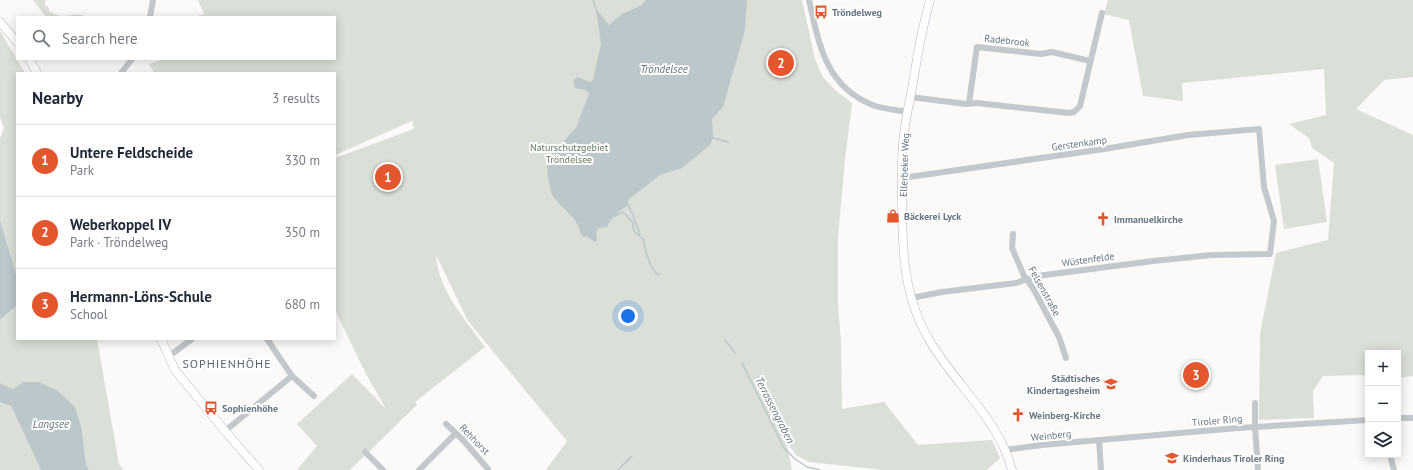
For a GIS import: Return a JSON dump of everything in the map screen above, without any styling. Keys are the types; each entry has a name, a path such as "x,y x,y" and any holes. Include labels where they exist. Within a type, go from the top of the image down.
{"street":[{"path":"150,16 153,0"},
{"path":"809,0 822,51 834,76 850,92 862,100 883,108 908,112"},
{"name":"Ellerbeker Weg","path":"930,0 925,17 910,97 903,147 902,178 904,262 907,282 911,298 924,331 931,344 987,419 1005,450 1012,470"},
{"path":"910,97 966,104 969,103 1068,113 1074,112 1080,106 1102,13"},
{"path":"0,22 16,41"},
{"name":"Radebrook","path":"969,103 977,47 1041,54 1052,52 1090,61"},
{"path":"29,60 36,72"},
{"path":"122,72 131,60"},
{"name":"Gerstenkamp","path":"902,178 1104,149 1188,135 1259,129 1264,187 1274,221 1270,254"},
{"name":"Felsenstraße","path":"1013,234 1012,248 1024,276 1059,337 1066,358"},
{"name":"Wüstenfelde","path":"911,298 942,292 1016,283 1037,276 1182,258 1241,254 1270,254"},
{"path":"161,340 176,370 225,431 259,470"},
{"path":"169,356 191,340"},
{"path":"268,340 292,376 314,396"},
{"path":"225,431 292,376"},
{"path":"1255,403 1258,470"},
{"path":"1401,418 1413,418"},
{"name":"Tiroler Ring","path":"1099,440 1255,426 1365,420"},
{"name":"Rehhorst","path":"446,424 462,439 488,469"},
{"path":"419,470 455,434"},
{"path":"1099,440 1101,470"},
{"name":"Weinberg","path":"1005,450 1099,440"},
{"path":"365,452 382,470"},
{"path":"1391,458 1394,470"}],"green space":[{"path":"33,0 45,0 45,6 48,6 49,11 60,16 45,16"},
{"name":"Naturschutzgebiet Tröndelsee","path":"198,0 802,0 815,59 822,76 836,91 852,103 838,237 838,302 841,344 842,409 884,402 918,445 992,440 1000,458 987,470 883,470 809,462 796,455 786,441 792,470 546,470 567,441 468,321 436,255 438,268 447,292 461,315 485,347 415,402 417,405 350,470 297,470 317,446 297,424 352,374 386,409 366,374 336,312 336,158 414,129 412,121 336,155 336,72 153,72 149,64 160,60 336,60 336,16 197,16 204,14"},
{"path":"1108,0 1413,0 1413,77 1384,80 1356,109 1413,135 1413,376 1401,378 1401,350 1365,350 1365,375 1323,376 1313,391 1314,418 1259,420 1260,334 1276,253 1328,240 1334,163 1312,148 1309,138 1289,124 1326,115 1324,69 1182,83 1183,101 1143,96 1129,20 1104,14"},
{"path":"78,14 83,16 64,16"},
{"path":"0,31 24,72 16,72 16,274 0,220 0,138 4,128 0,117"},
{"path":"1318,159 1327,222 1284,229 1275,165"},
{"path":"16,306 16,340 97,340 119,464 123,470 89,470 86,464 82,430 23,382 13,389 0,383 0,320"},
{"path":"0,402 11,406 41,470 0,470"}],"water":[{"name":"Tröndelsee","path":"646,0 747,0 745,30 723,107 712,119 713,138 710,145 682,168 660,175 628,200 628,205 616,214 607,227 599,228 596,232 597,241 595,242 586,236 583,237 581,235 580,229 574,219 552,195 548,178 547,156 553,153 576,128 589,94 586,90 575,88 573,81 577,77 590,82 593,80 601,44 596,9 609,25 622,14 642,5"},
{"path":"0,220 16,274 16,306 0,320"},
{"name":"Langsee","path":"23,382 39,382 58,391 75,407 82,430 86,464 89,470 41,470 11,406 0,402 0,383 13,389"}],"waterway":[{"path":"593,0 596,9"},
{"path":"713,138 728,142"},
{"name":"Terrassengraben","path":"628,205 640,235"},
{"name":"Terrassengraben","path":"615,216 622,212 633,223 635,232 643,239 653,269 659,275"},
{"name":"Terrassengraben","path":"725,340 735,353"},
{"name":"Terrassengraben","path":"742,363 784,448 795,459 807,467 820,470"},
{"path":"618,470 632,456"}],"place":[{"name":"Tröndelweg","path":"821,12"},
{"name":"Weberkoppel IV","path":"781,63"},
{"name":"Untere Feldscheide","path":"388,177"},
{"name":"Bäckerei Lyck","path":"893,216"},
{"name":"Immanuelkirche","path":"1103,219"},
{"name":"Hermann-Löns-Schule","path":"1196,375"},
{"name":"Städtisches Kindertagesheim","path":"1111,384"},
{"name":"Sophienhöhe","path":"211,408"},
{"name":"Weinberg-Kirche","path":"1018,415"},
{"name":"Kinderhaus Tiroler Ring","path":"1172,458"}],"district":[{"name":"SOPHIENHÖHE","path":"227,364"}]}
